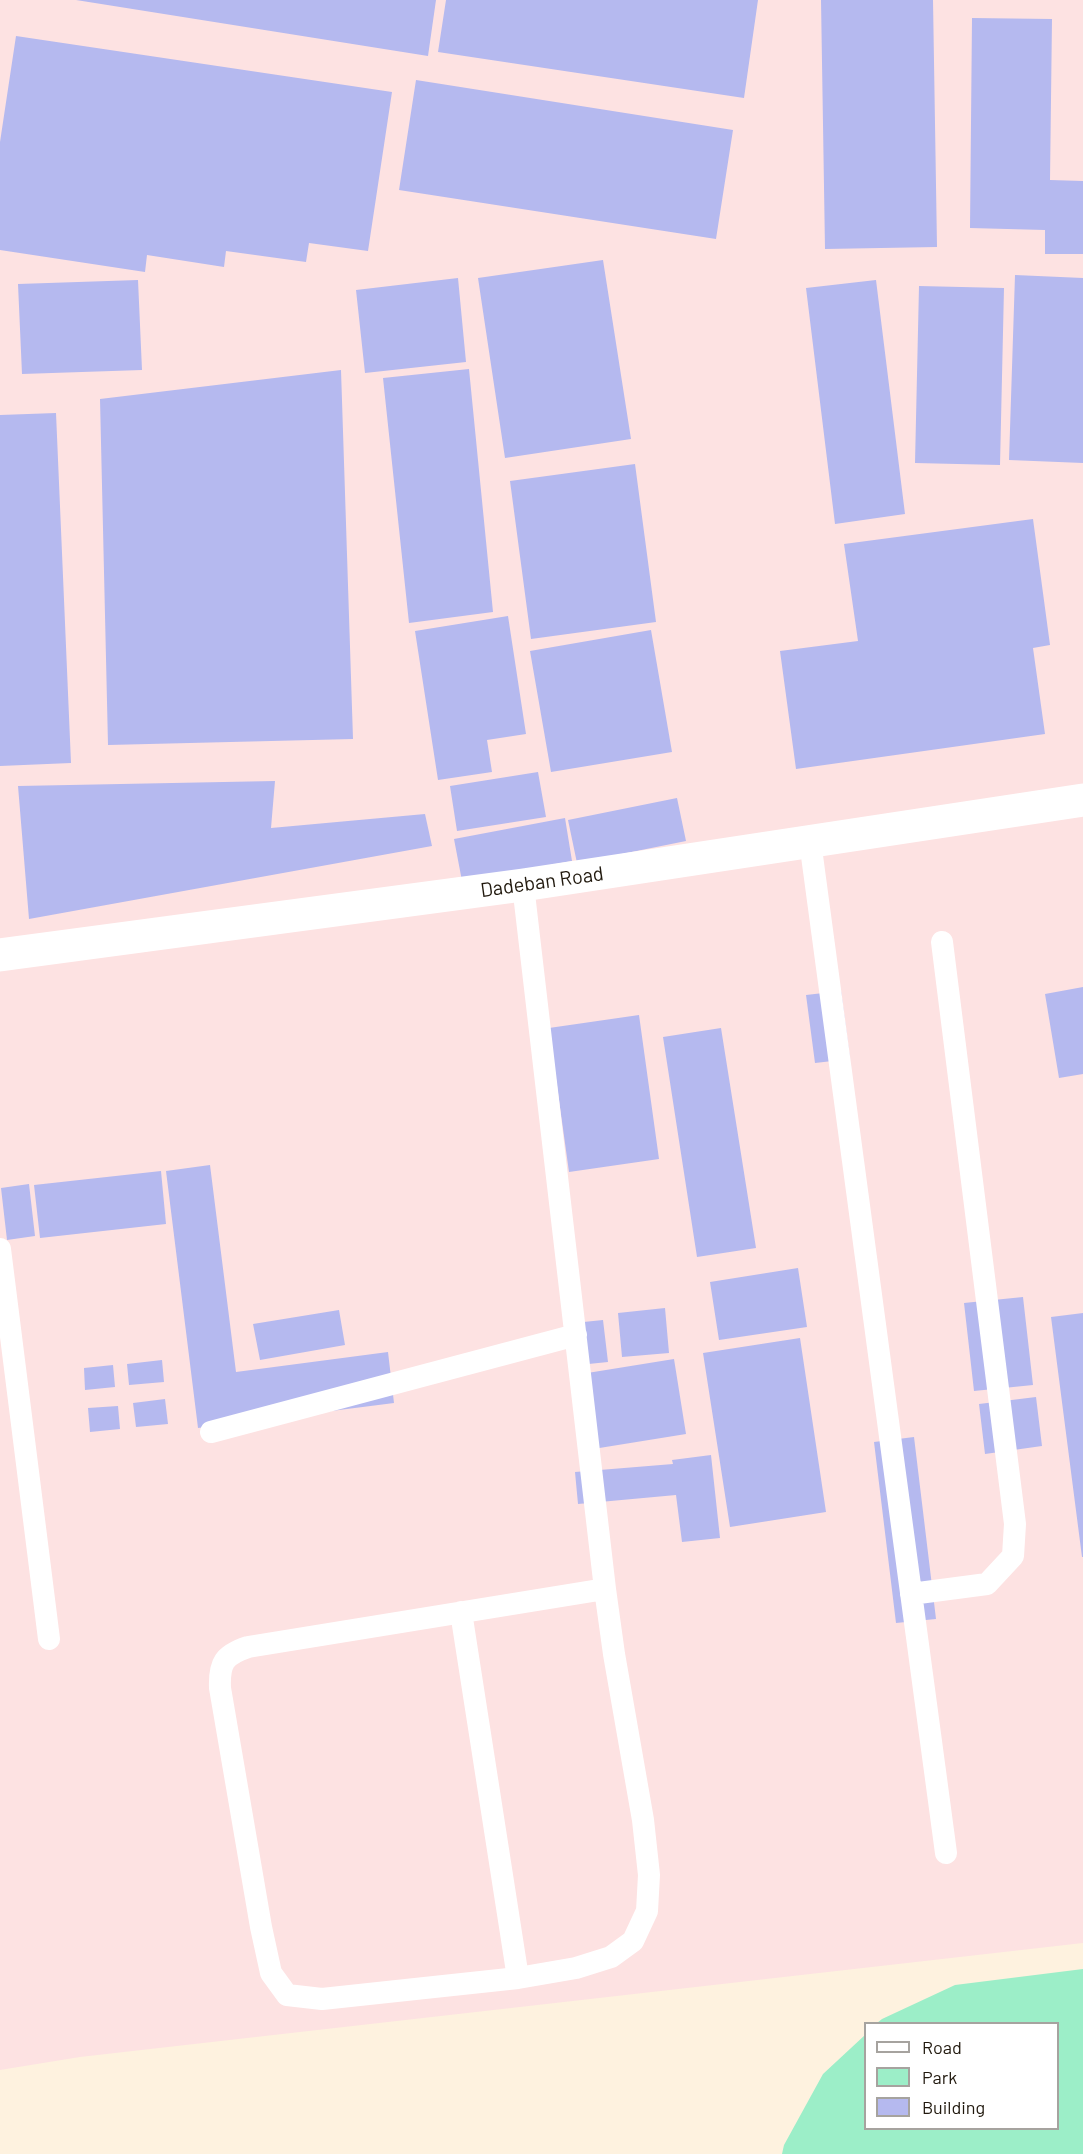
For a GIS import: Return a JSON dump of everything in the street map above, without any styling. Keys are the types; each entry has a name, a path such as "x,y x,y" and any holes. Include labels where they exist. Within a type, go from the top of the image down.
{"street":[{"name":"Dadeban Road","path":"0,956 524,885 1083,800"}],"lane":[{"path":"810,841 946,1853"},
{"path":"524,885 605,1589 614,1654 644,1820 649,1875 647,1911 633,1941 611,1957 576,1968 518,1978 322,1999 287,1995 271,1973 261,1927 220,1688 221,1667 224,1660 231,1653 248,1647 605,1589"},
{"path":"911,1594 987,1584 1013,1556 1015,1524 942,942"},
{"path":"0,1249 49,1639"},
{"path":"211,1432 576,1335"},
{"path":"461,1612 518,1978"}],"shaded area":[{"path":"0,0 1083,0 1083,1943 80,2057 0,2070"}],"green space":[{"path":"1083,1969 1083,2154 782,2154 784,2145 823,2074 864,2036 864,2130 1059,2130 1059,2022 878,2022 955,1985"}],"building":[{"path":"76,0 436,0 428,56"},
{"path":"446,0 758,0 744,98 438,52"},
{"path":"821,0 933,0 937,247 825,249"},
{"path":"972,18 1052,19 1050,180 1083,181 1083,254 1045,254 1045,230 970,228"},
{"path":"16,36 392,92 368,251 309,243 306,262 226,251 224,267 147,255 145,272 0,250 0,142"},
{"path":"416,80 733,130 716,239 399,190"},
{"path":"603,260 631,439 505,458 478,278"},
{"path":"1015,275 1083,278 1083,463 1009,460"},
{"path":"458,278 466,362 365,373 356,290"},
{"path":"138,280 142,370 22,374 18,284"},
{"path":"876,280 905,514 835,524 806,288"},
{"path":"919,286 1004,288 1000,465 915,463"},
{"path":"469,369 493,612 409,623 383,378"},
{"path":"341,370 353,739 108,745 100,399"},
{"path":"56,413 71,763 0,766 0,415"},
{"path":"635,464 656,622 531,639 510,481"},
{"path":"1033,519 1050,645 1033,648 1045,734 796,769 780,651 858,641 844,544"},
{"path":"508,616 526,734 487,740 492,772 438,780 415,631"},
{"path":"651,630 672,752 551,772 530,651"},
{"path":"538,772 546,817 457,831 450,786"},
{"path":"275,781 271,828 425,814 432,846 29,919 18,786"},
{"path":"677,798 686,841 577,863 568,820"},
{"path":"565,818 572,861 462,881 454,839"},
{"path":"1083,987 1083,1074 1059,1078 1045,994"},
{"path":"841,991 850,1059 815,1063 806,995"},
{"path":"639,1015 659,1159 569,1172 549,1028"},
{"path":"721,1028 756,1248 697,1257 663,1037"},
{"path":"210,1165 236,1372 388,1352 394,1403 198,1428 166,1171"},
{"path":"161,1171 166,1224 40,1238 34,1185"},
{"path":"29,1184 35,1236 7,1240 1,1188"},
{"path":"798,1268 807,1327 719,1340 710,1282"},
{"path":"1023,1297 1033,1385 974,1391 964,1303"},
{"path":"665,1308 669,1353 622,1357 618,1313"},
{"path":"339,1310 345,1345 260,1360 253,1324"},
{"path":"1083,1313 1083,1557 1082,1557 1051,1317"},
{"path":"603,1320 608,1362 569,1366 564,1324"},
{"path":"800,1338 826,1512 730,1527 703,1353"},
{"path":"674,1359 686,1434 587,1450 575,1375"},
{"path":"162,1360 164,1382 129,1385 127,1364"},
{"path":"113,1365 115,1387 85,1390 84,1368"},
{"path":"1036,1397 1042,1446 985,1454 979,1404"},
{"path":"165,1399 168,1424 136,1427 133,1403"},
{"path":"118,1406 120,1429 90,1432 88,1408"},
{"path":"914,1437 936,1619 896,1623 874,1442"},
{"path":"711,1455 720,1538 682,1542 676,1495 578,1504 575,1472 673,1464 672,1460"}]}
